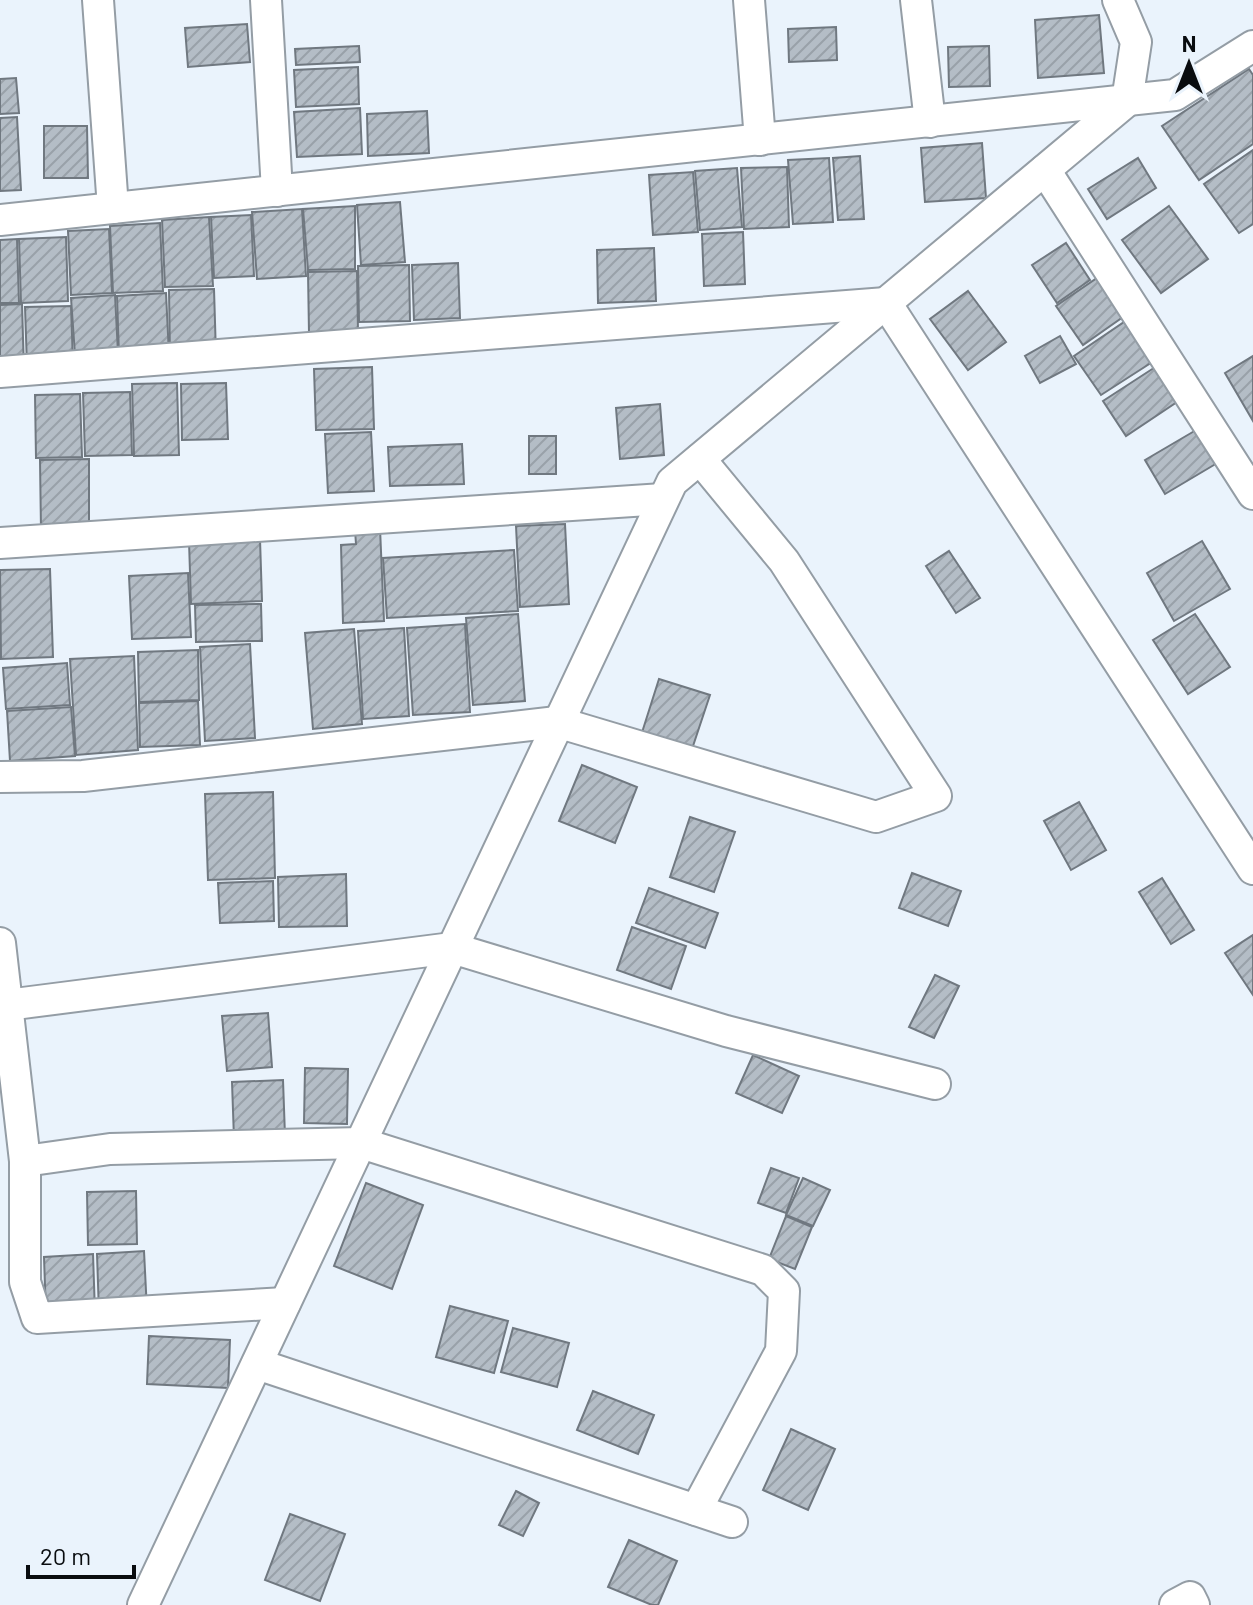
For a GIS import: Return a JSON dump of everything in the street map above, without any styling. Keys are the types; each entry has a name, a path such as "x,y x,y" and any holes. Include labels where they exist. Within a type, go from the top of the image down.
{"street":[{"path":"98,0 113,208"},
{"path":"266,0 277,191"},
{"path":"749,0 760,140"},
{"path":"916,0 930,122"},
{"path":"143,1605 672,482 1127,101 1136,42 1118,0"},
{"path":"0,220 1175,95 1253,46"},
{"path":"1045,170 1253,494"},
{"path":"0,372 886,303"},
{"path":"886,303 1253,869"},
{"path":"0,777 83,776 557,722 876,817 936,796 784,561 700,459"},
{"path":"0,543 663,499"},
{"path":"0,943 25,1161 25,1282 37,1318 285,1303"},
{"path":"7,1005 452,948 726,1031 935,1084"},
{"path":"25,1161 110,1149 361,1143 763,1270 784,1291 781,1351 696,1510"},
{"path":"257,1364 732,1522"},
{"path":"1175,1605 1190,1597 1194,1605"}],"building":[{"path":"1099,15 1104,73 1038,78 1035,20"},
{"path":"247,24 250,62 188,67 185,28"},
{"path":"836,27 837,60 789,62 788,29"},
{"path":"359,46 360,62 296,65 295,49"},
{"path":"989,46 990,86 949,87 948,47"},
{"path":"358,67 359,104 296,107 294,70"},
{"path":"1249,69 1253,75 1253,144 1199,180 1162,126"},
{"path":"16,78 19,113 0,114 0,79"},
{"path":"360,108 362,154 297,157 294,112"},
{"path":"427,111 429,153 368,156 367,114"},
{"path":"17,117 21,190 0,191 0,118"},
{"path":"44,126 87,126 88,178 44,178"},
{"path":"982,143 986,198 925,202 921,148"},
{"path":"1253,150 1253,224 1239,233 1204,184"},
{"path":"860,156 864,219 838,220 833,158"},
{"path":"829,158 833,222 793,224 788,160"},
{"path":"1138,158 1156,188 1107,219 1088,189"},
{"path":"787,167 789,227 744,229 741,168"},
{"path":"737,168 742,227 700,230 695,171"},
{"path":"693,172 698,232 653,235 649,175"},
{"path":"400,202 405,262 361,265 357,205"},
{"path":"355,206 355,269 308,270 303,209"},
{"path":"1169,206 1208,259 1161,293 1122,240"},
{"path":"302,209 306,276 257,279 252,212"},
{"path":"251,215 254,276 214,278 211,217"},
{"path":"209,217 213,286 165,287 162,220"},
{"path":"160,223 163,291 113,293 110,226"},
{"path":"109,229 112,293 71,295 68,231"},
{"path":"743,232 745,284 704,286 702,234"},
{"path":"66,237 68,301 21,303 19,239"},
{"path":"17,239 19,303 0,303 0,240"},
{"path":"1066,243 1090,280 1057,303 1032,265"},
{"path":"654,248 656,301 598,303 597,250"},
{"path":"458,263 460,318 414,320 412,265"},
{"path":"409,265 410,321 359,322 358,266"},
{"path":"357,271 358,332 309,333 308,272"},
{"path":"1097,278 1123,317 1083,345 1056,306"},
{"path":"214,289 216,355 170,356 169,290"},
{"path":"968,291 1006,342 968,370 930,319"},
{"path":"166,293 169,355 119,356 117,296"},
{"path":"115,295 118,353 75,355 71,298"},
{"path":"22,304 24,371 0,373 0,305"},
{"path":"71,306 73,364 27,366 25,307"},
{"path":"1130,318 1157,359 1101,395 1074,356"},
{"path":"1060,336 1076,364 1040,383 1025,356"},
{"path":"1253,356 1253,421 1225,373"},
{"path":"1163,362 1186,396 1126,436 1103,401"},
{"path":"372,367 374,429 316,430 314,369"},
{"path":"177,383 179,455 134,456 132,384"},
{"path":"226,383 228,439 182,440 181,384"},
{"path":"130,392 132,455 85,456 83,393"},
{"path":"80,394 82,457 36,458 35,395"},
{"path":"660,404 664,455 620,459 616,408"},
{"path":"1203,426 1224,459 1165,494 1145,460"},
{"path":"371,432 374,491 328,493 325,434"},
{"path":"529,436 556,436 556,474 529,474"},
{"path":"462,444 464,484 390,486 388,447"},
{"path":"89,459 89,529 41,530 40,460"},
{"path":"565,524 569,604 520,607 516,526"},
{"path":"380,528 384,621 343,623 341,545 356,544 355,530"},
{"path":"260,539 262,601 191,604 189,541"},
{"path":"1202,541 1230,589 1174,621 1147,573"},
{"path":"514,550 518,611 387,618 383,558"},
{"path":"949,551 980,598 956,613 926,566"},
{"path":"50,569 53,657 1,659 0,570"},
{"path":"188,573 191,637 132,639 129,576"},
{"path":"261,604 262,641 196,642 195,605"},
{"path":"518,614 525,701 473,705 466,618"},
{"path":"1195,614 1230,667 1188,694 1153,640"},
{"path":"465,624 470,712 413,715 407,628"},
{"path":"404,628 409,716 363,719 358,631"},
{"path":"354,629 362,724 313,729 305,633"},
{"path":"250,644 255,738 205,741 200,647"},
{"path":"198,650 199,700 139,702 138,652"},
{"path":"134,656 138,750 76,755 70,659"},
{"path":"67,663 70,705 6,709 3,668"},
{"path":"659,679 710,695 688,761 638,745"},
{"path":"198,701 200,745 140,747 139,703"},
{"path":"71,707 75,756 10,761 7,711"},
{"path":"582,765 637,787 615,843 559,821"},
{"path":"273,792 275,878 208,880 205,794"},
{"path":"1079,802 1106,850 1071,870 1044,821"},
{"path":"690,817 735,832 714,892 670,877"},
{"path":"912,873 961,891 948,926 899,908"},
{"path":"346,874 347,926 279,927 278,877"},
{"path":"1162,878 1194,930 1171,944 1139,892"},
{"path":"273,881 274,921 220,923 218,883"},
{"path":"649,888 718,913 705,948 636,923"},
{"path":"632,927 686,946 671,989 617,970"},
{"path":"1253,935 1253,995 1225,953"},
{"path":"935,975 959,986 934,1038 909,1027"},
{"path":"268,1013 272,1067 227,1071 222,1016"},
{"path":"753,1055 799,1076 782,1113 736,1093"},
{"path":"305,1068 348,1069 347,1124 304,1123"},
{"path":"283,1080 285,1136 234,1139 232,1082"},
{"path":"771,1168 799,1178 786,1213 758,1203"},
{"path":"803,1178 830,1190 813,1226 786,1215"},
{"path":"366,1183 423,1205 392,1289 334,1266"},
{"path":"136,1191 137,1244 88,1245 87,1192"},
{"path":"786,1216 812,1227 795,1269 769,1259"},
{"path":"144,1251 147,1311 99,1313 97,1254"},
{"path":"93,1254 95,1313 46,1315 44,1257"},
{"path":"450,1306 508,1321 494,1373 436,1357"},
{"path":"513,1328 569,1343 557,1387 501,1372"},
{"path":"149,1336 230,1340 228,1388 147,1384"},
{"path":"593,1391 654,1415 638,1454 577,1430"},
{"path":"791,1429 835,1449 808,1510 763,1490"},
{"path":"516,1491 539,1503 523,1536 499,1525"},
{"path":"290,1514 345,1534 320,1601 265,1580"},
{"path":"629,1540 677,1561 658,1605 608,1587"}]}
